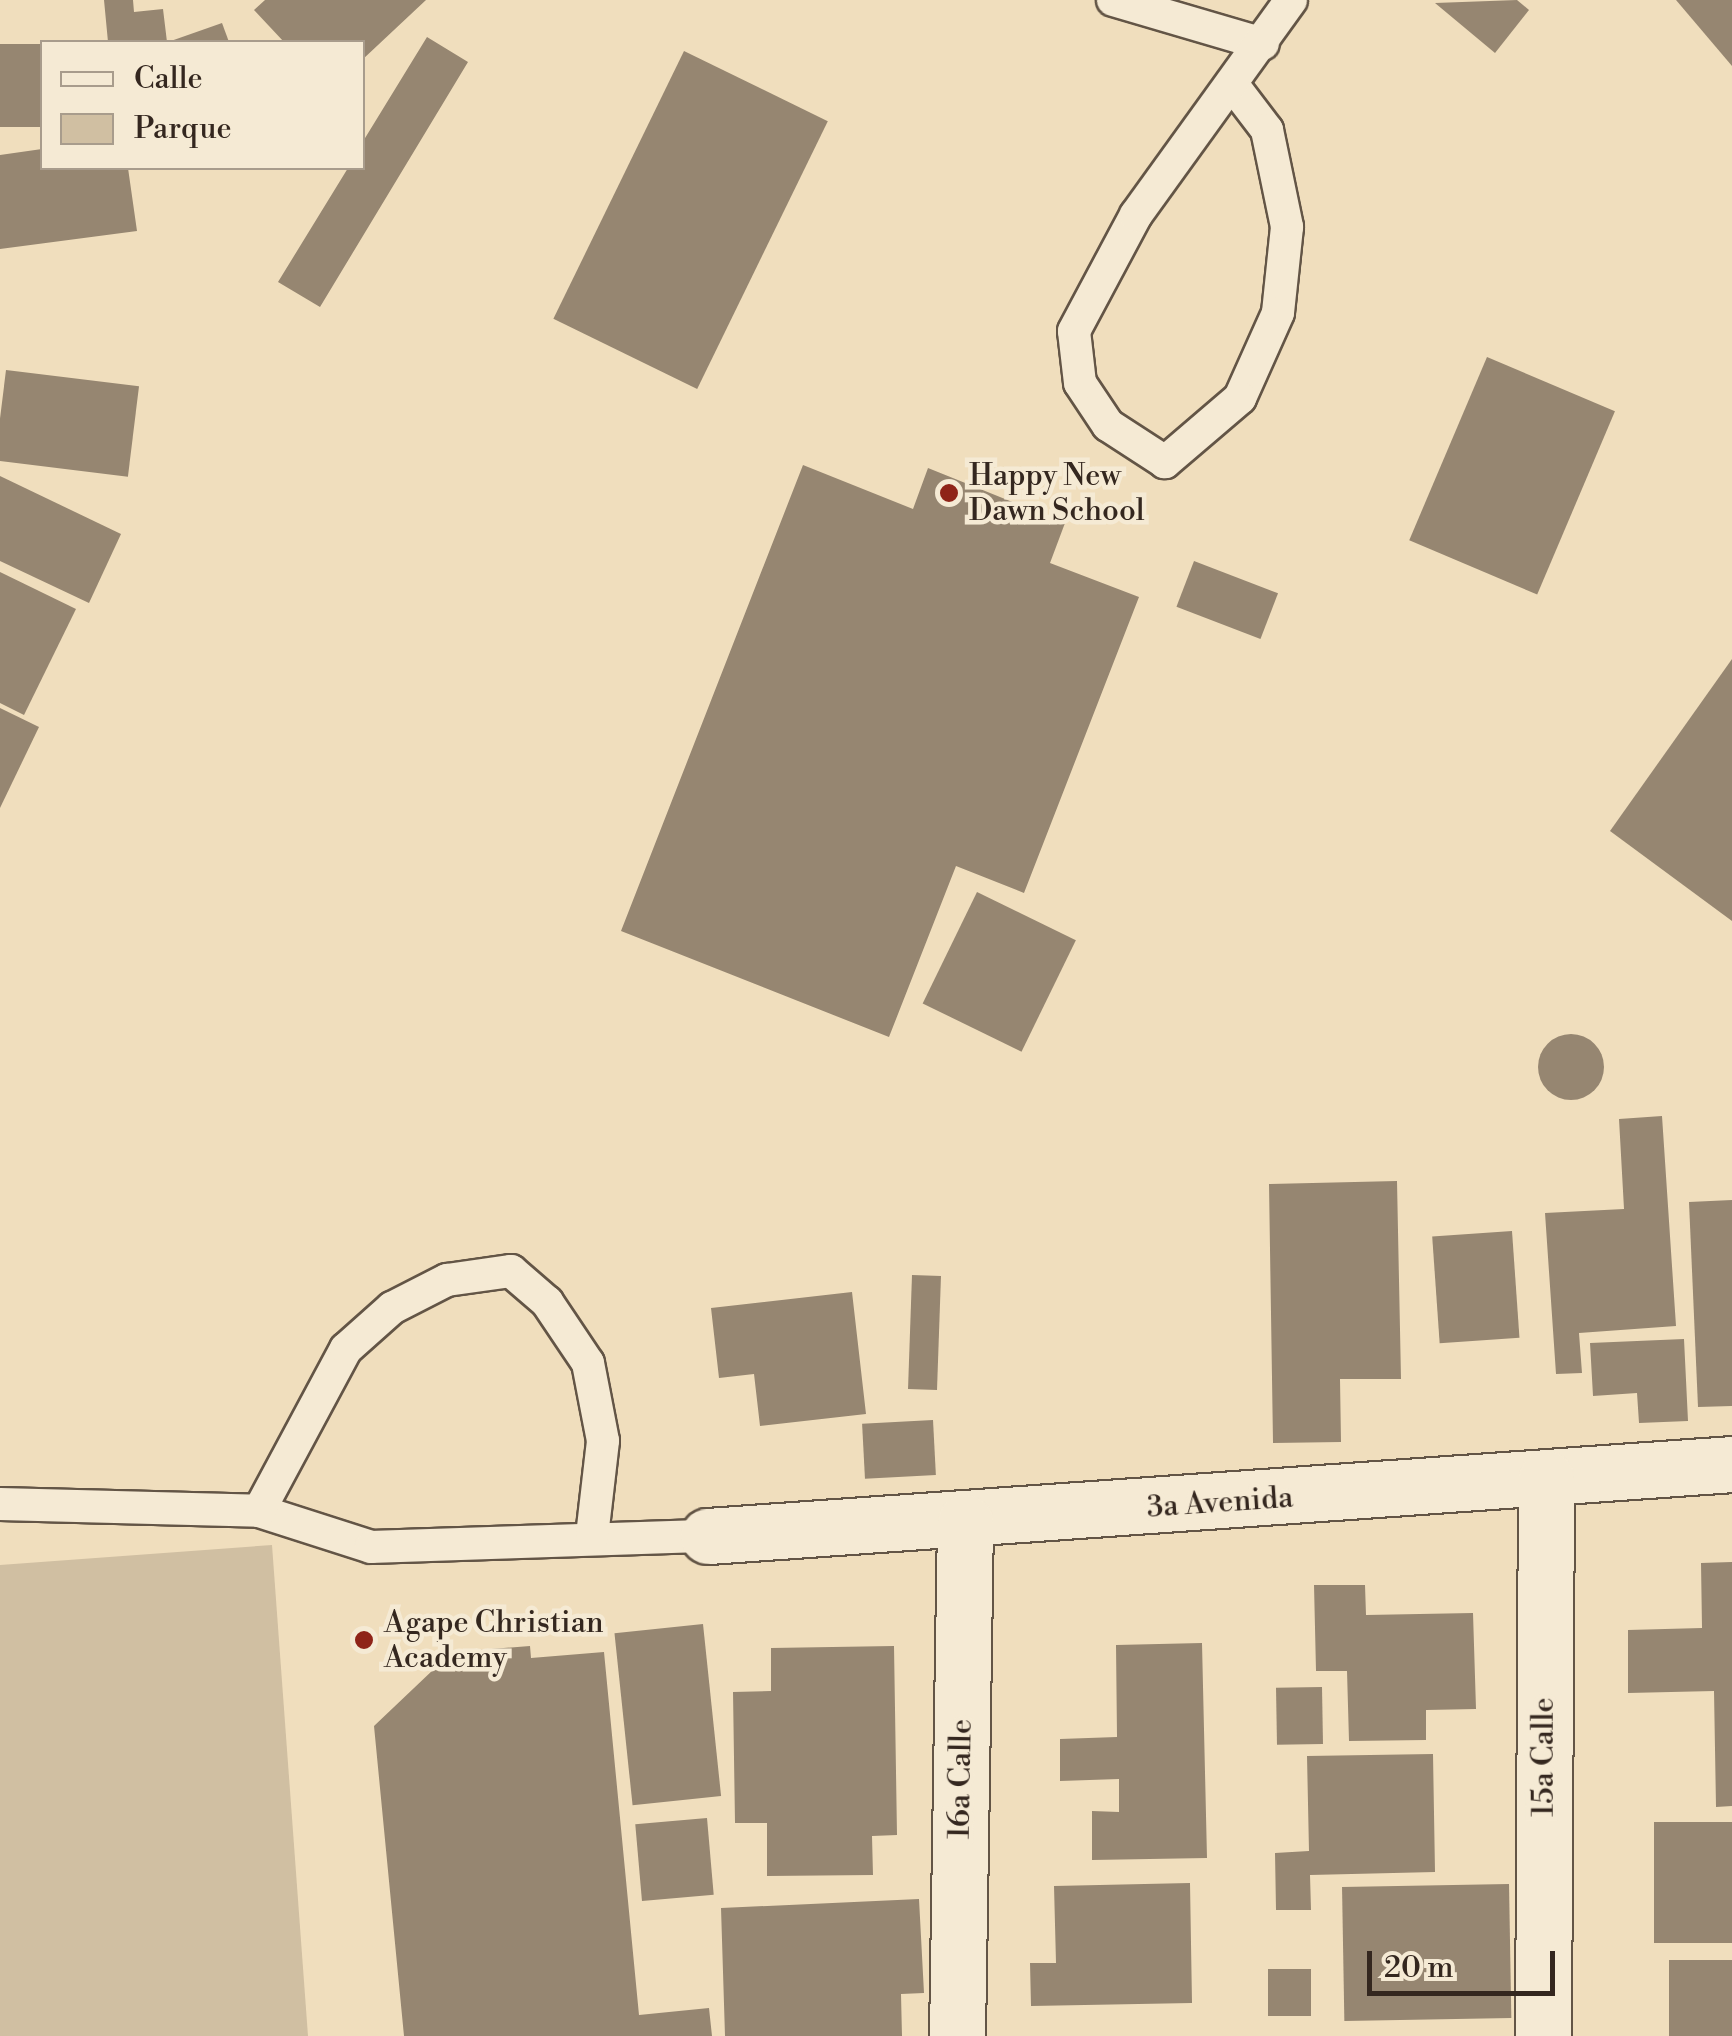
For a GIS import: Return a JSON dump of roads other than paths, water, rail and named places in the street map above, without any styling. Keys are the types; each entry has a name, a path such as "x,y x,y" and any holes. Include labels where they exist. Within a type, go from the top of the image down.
{"street":[{"name":"3a Avenida","path":"708,1536 964,1522 1732,1464"},
{"name":"15a Calle","path":"1543,2036 1546,1478"},
{"name":"16a Calle","path":"957,2036 964,1522"}],"lane":[{"path":"1113,0 1263,44"},
{"path":"1235,88 1268,130 1288,227 1278,313 1240,398 1165,462 1108,425 1080,383 1074,331 1136,215 1235,88 1291,0"},
{"path":"260,1511 346,1349 392,1308 448,1280 511,1271 547,1302 588,1363 603,1442 592,1536"},
{"path":"0,1504 260,1511 371,1546 592,1536 708,1536"}],"place":[{"name":"Happy New Dawn School","path":"949,493"},
{"name":"Agape Christian Academy","path":"364,1640"}]}
